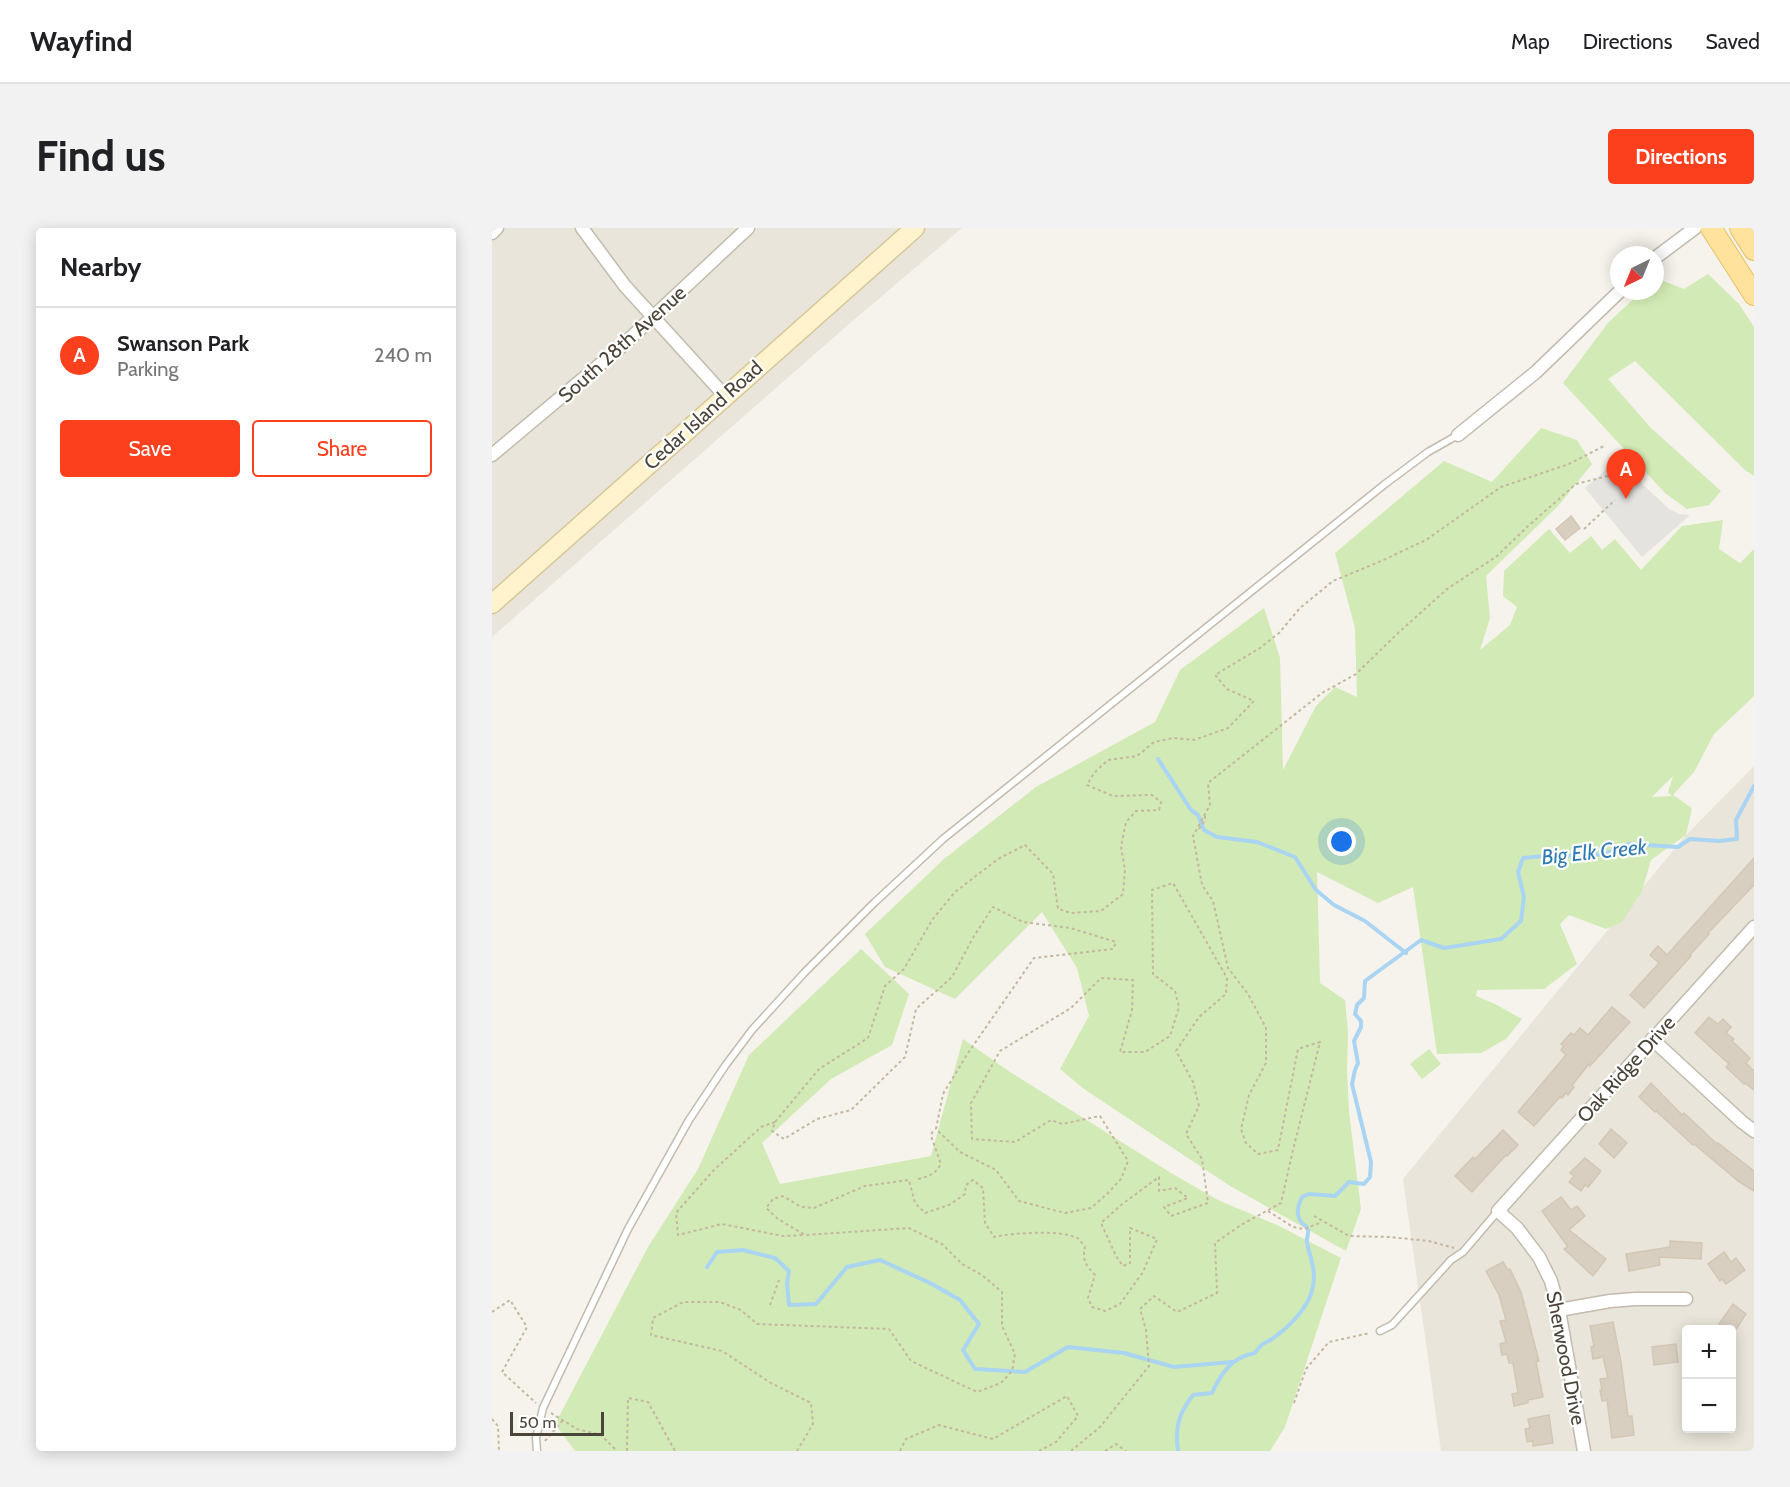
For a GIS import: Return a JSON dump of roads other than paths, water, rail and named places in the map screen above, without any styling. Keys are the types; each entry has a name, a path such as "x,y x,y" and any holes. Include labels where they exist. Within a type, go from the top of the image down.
{"main road":[{"path":"1712,228 1754,295"},
{"path":"1740,228 1754,250"}],"street":[{"path":"492,233 497,228"},
{"path":"582,228 625,286 725,396"},
{"name":"South 28th Avenue","path":"492,455 614,354 748,228"},
{"name":"Cedar Island Road","path":"492,604 915,228"},
{"path":"1664,251 1695,228"},
{"path":"1458,435 1536,372 1611,300"},
{"name":"Oak Ridge Drive","path":"1498,1211 1754,927"},
{"path":"1652,1040 1754,1131"},
{"name":"Sherwood Drive","path":"1498,1211 1517,1228 1539,1257 1551,1281 1559,1310 1584,1451"},
{"path":"1559,1310 1610,1301 1686,1299"}],"lane":[{"path":"537,1451 536,1438 543,1408 628,1229 689,1120 724,1066 752,1030 805,972 874,903 943,839 1385,484 1428,452 1458,435"},
{"path":"1380,1331 1392,1325 1451,1260 1463,1252 1498,1211"}],"waterway":[{"path":"1158,759 1191,810 1198,815 1204,830 1217,837 1257,842 1295,857 1316,890 1334,905 1365,921 1406,953"},
{"name":"Big Elk Creek","path":"1178,1451 1179,1422 1193,1395 1212,1393 1228,1367 1240,1358 1255,1353 1263,1344 1281,1332 1305,1306 1311,1294 1314,1274 1307,1243 1308,1230 1300,1220 1298,1213 1302,1197 1309,1194 1335,1196 1349,1182 1364,1184 1370,1177 1371,1162 1352,1084 1358,1063 1354,1041 1361,1027 1361,1021 1355,1014 1357,1005 1364,998 1365,981 1421,940 1444,948 1501,939 1521,921 1524,897 1518,872 1523,858 1604,854 1629,844 1678,847 1690,839 1719,841 1737,839 1736,820 1754,786"},
{"path":"707,1267 717,1252 743,1250 775,1258 789,1271 787,1283 789,1305 816,1304 847,1267 880,1260 960,1300 979,1324 963,1350 975,1369 1025,1372 1068,1347 1124,1353 1174,1367 1232,1362"}],"place":[{"name":"Swanson Park","path":"1626,499"}]}
